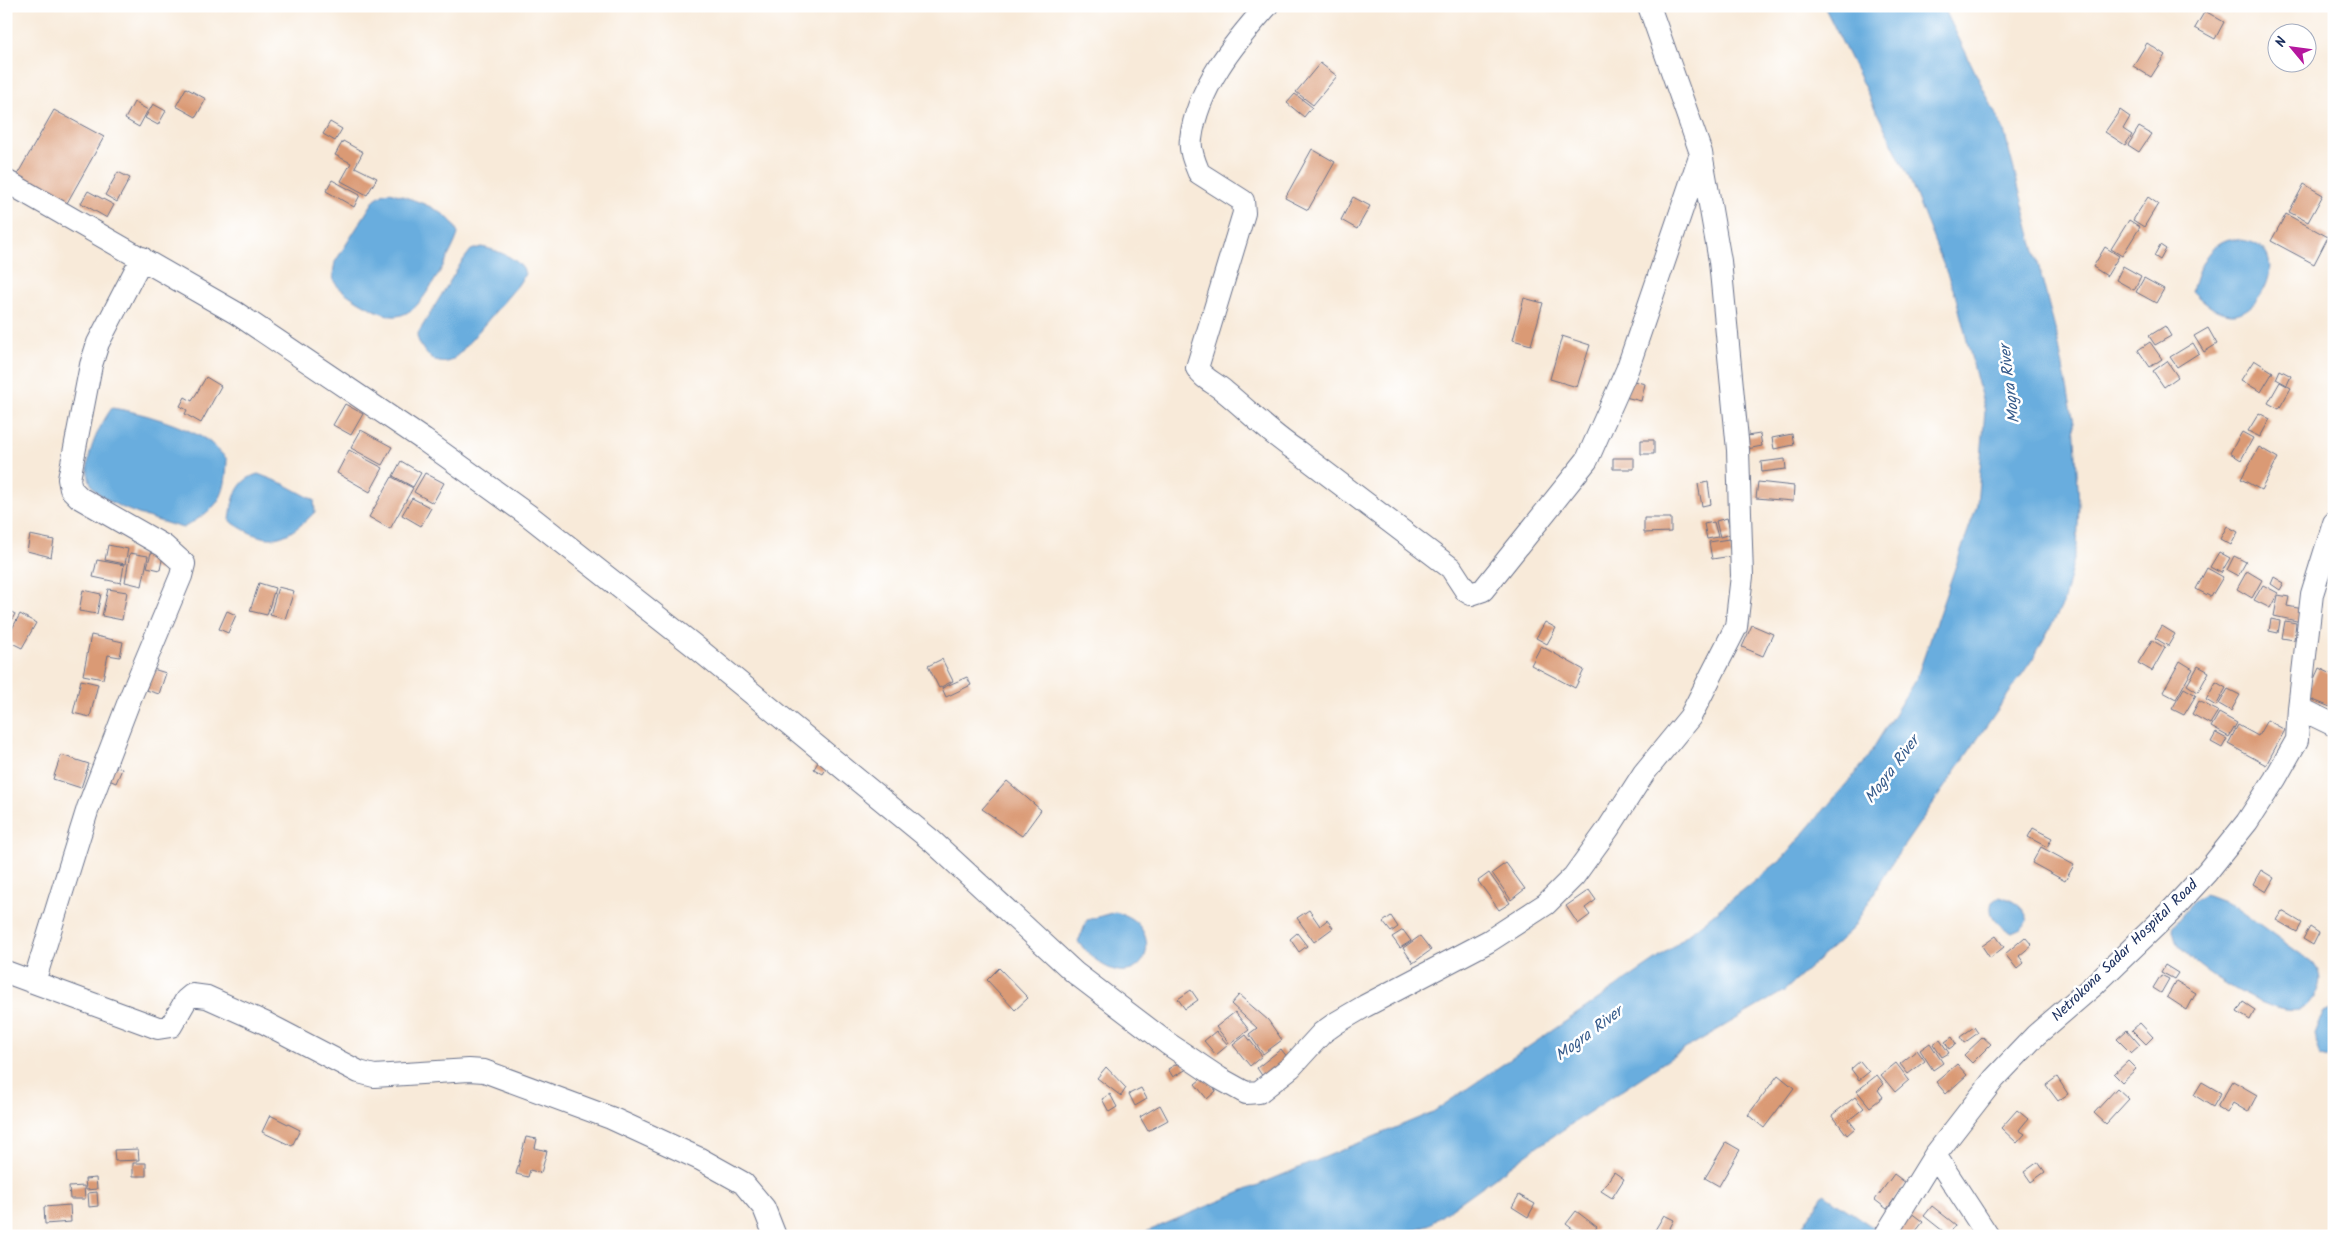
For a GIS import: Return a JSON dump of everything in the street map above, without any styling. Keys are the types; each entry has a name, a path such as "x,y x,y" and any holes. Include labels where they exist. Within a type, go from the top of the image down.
{"street":[{"path":"1267,6 1213,76 1198,109 1190,141 1198,173 1243,202 1244,213 1197,368 1201,375 1223,389 1280,440 1451,568 1466,591 1471,594 1483,590 1587,460 1626,370 1701,153"},
{"path":"6,180 236,313 424,440 528,515 692,644 932,841 1075,974 1166,1043 1246,1093 1259,1092 1291,1067 1322,1033 1365,1006 1489,941 1546,904 1585,861 1644,772 1690,717 1736,627 1742,576 1738,450 1720,261 1701,153 1648,6"},
{"path":"34,982 88,808 131,696 182,576 184,564 164,546 80,498 71,489 69,479 91,365 98,343 142,258"},
{"name":"Netrokona Sadar Hospital Road","path":"1885,1236 1935,1155 1994,1079 2030,1042 2093,986 2170,912 2207,872 2247,822 2280,771 2297,740 2298,708 2312,594 2334,523"},
{"path":"2298,708 2334,725"},
{"path":"6,972 158,1028 171,1026 186,1000 192,995 207,997 265,1023 350,1068 374,1076 469,1070 495,1074 552,1098 611,1118 700,1159 743,1183 764,1208 775,1236"},
{"path":"1935,1155 1988,1236"}],"water":[{"name":"Mogra River","path":"1824,6 1943,6 2004,131 2057,337 2074,422 2079,504 2077,547 2063,604 2034,657 1892,863 1853,928 1784,991 1678,1053 1537,1147 1430,1224 1398,1236 1136,1236 1433,1112 1660,957 1783,858 1864,763 1917,677 1977,505 1985,411 1955,294 1908,175"},
{"path":"390,192 420,202 440,212 454,225 458,234 430,288 416,307 401,315 394,316 378,312 351,297 337,286 333,276 335,262 375,199 384,193"},
{"path":"2229,239 2249,241 2256,244 2267,254 2270,265 2265,288 2258,298 2250,307 2241,312 2231,314 2220,312 2205,303 2192,291 2204,260 2214,247"},
{"path":"481,247 500,252 513,259 523,269 525,274 518,285 460,353 450,361 439,362 433,360 424,351 417,335 461,263 471,250"},
{"path":"112,408 148,416 197,434 207,440 227,459 225,485 222,494 212,508 183,528 126,509 97,492 91,483 88,473 88,462 95,438"},
{"path":"258,474 284,484 314,500 315,512 304,523 284,536 274,538 254,535 230,521 234,498 240,486"},
{"path":"2205,895 2234,906 2313,963 2319,973 2320,980 2317,991 2308,1005 2299,1010 2286,1010 2253,999 2216,978 2187,955 2178,945 2172,927 2194,901"},
{"path":"2000,896 2014,902 2024,912 2028,921 2021,929 2012,933 1993,917 1991,912 1992,902"},
{"path":"1115,912 1131,918 1141,928 1146,939 1146,950 1143,960 1135,968 1125,971 1111,969 1102,964 1078,942 1087,920"},
{"path":"2334,1008 2334,1060 2321,1055 2314,1035 2323,1012"},
{"path":"1824,1194 1877,1230 1872,1236 1796,1236"}],"building":[{"path":"2205,11 2224,22 2215,39 2195,28"},
{"path":"2147,43 2165,55 2151,77 2133,66"},
{"path":"1320,63 1337,76 1313,105 1296,92"},
{"path":"186,88 206,99 196,117 176,106"},
{"path":"1295,94 1312,107 1304,117 1287,103"},
{"path":"134,102 148,110 139,127 125,119"},
{"path":"153,104 166,111 158,125 145,118"},
{"path":"54,110 104,137 67,203 17,175"},
{"path":"2120,110 2130,117 2123,129 2132,135 2125,145 2105,132"},
{"path":"330,122 342,129 335,141 323,134"},
{"path":"2139,127 2151,134 2139,152 2128,145"},
{"path":"343,141 363,152 355,167 377,178 367,195 341,181 351,163 335,155"},
{"path":"1312,149 1335,162 1308,210 1285,198"},
{"path":"118,172 130,178 117,202 105,195"},
{"path":"332,180 360,195 354,207 326,191"},
{"path":"2304,184 2323,195 2308,222 2289,212"},
{"path":"88,191 114,205 107,218 81,203"},
{"path":"1353,197 1370,206 1357,229 1341,220"},
{"path":"2148,197 2158,204 2144,227 2133,220"},
{"path":"2286,214 2328,237 2314,264 2271,241"},
{"path":"2129,220 2140,227 2122,256 2111,249"},
{"path":"2160,245 2166,249 2160,260 2154,256"},
{"path":"2105,247 2119,256 2107,276 2093,267"},
{"path":"2123,266 2141,276 2134,290 2116,280"},
{"path":"2144,278 2164,289 2156,303 2136,292"},
{"path":"1524,298 1543,303 1531,345 1513,340"},
{"path":"2165,326 2171,336 2155,345 2149,336"},
{"path":"2208,328 2217,344 2204,352 2194,336"},
{"path":"1562,336 1590,345 1577,387 1550,379"},
{"path":"2150,342 2162,359 2150,367 2138,350"},
{"path":"2193,343 2199,353 2177,367 2170,357"},
{"path":"2254,360 2273,372 2261,392 2241,380"},
{"path":"2167,361 2178,377 2164,387 2153,371"},
{"path":"2280,370 2291,376 2287,385 2276,379"},
{"path":"206,377 221,386 201,423 185,414 187,410 180,406 185,397 192,401"},
{"path":"1630,380 1645,384 1641,401 1625,397"},
{"path":"2280,382 2291,388 2279,409 2268,403"},
{"path":"345,404 363,414 351,435 333,425"},
{"path":"2259,413 2270,419 2260,437 2248,431"},
{"path":"361,430 392,447 382,465 351,448"},
{"path":"2242,432 2253,438 2241,460 2230,453"},
{"path":"1760,434 1762,446 1742,450 1740,437"},
{"path":"1792,434 1794,445 1774,449 1772,438"},
{"path":"1641,440 1654,440 1654,454 1641,454"},
{"path":"2259,447 2278,458 2261,490 2241,479"},
{"path":"349,450 383,468 370,492 337,473"},
{"path":"1613,458 1634,458 1634,469 1613,469"},
{"path":"1785,459 1786,469 1762,472 1761,462"},
{"path":"401,461 421,473 413,487 393,476"},
{"path":"425,473 444,483 433,503 414,492"},
{"path":"392,477 413,488 390,529 369,517"},
{"path":"1708,482 1711,504 1702,506 1698,484"},
{"path":"1758,482 1794,486 1793,501 1756,498"},
{"path":"412,498 431,508 421,526 402,515"},
{"path":"1644,518 1671,518 1671,532 1644,533"},
{"path":"1727,518 1731,534 1720,537 1716,521"},
{"path":"1714,522 1718,537 1707,539 1704,524"},
{"path":"2227,526 2238,532 2231,545 2220,539"},
{"path":"30,535 54,540 51,557 27,551"},
{"path":"1729,539 1732,556 1712,559 1709,542"},
{"path":"108,545 128,549 125,564 105,560"},
{"path":"2219,552 2230,558 2221,573 2210,567"},
{"path":"130,553 148,556 142,586 125,582"},
{"path":"151,553 163,555 160,570 147,567"},
{"path":"2234,556 2246,562 2238,576 2227,570"},
{"path":"97,560 124,565 121,583 93,577"},
{"path":"2207,568 2223,577 2211,597 2196,589"},
{"path":"2247,571 2262,580 2252,598 2237,589"},
{"path":"2274,577 2284,583 2280,590 2271,584"},
{"path":"259,583 275,588 267,615 250,611"},
{"path":"2263,585 2278,593 2270,608 2254,600"},
{"path":"278,587 294,591 285,619 270,615"},
{"path":"108,589 127,592 122,620 102,616"},
{"path":"83,590 101,594 97,614 79,611"},
{"path":"2278,595 2289,597 2287,606 2303,609 2301,622 2274,616"},
{"path":"6,609 15,614 6,630"},
{"path":"227,611 236,615 228,633 219,629"},
{"path":"20,614 36,623 22,648 6,640"},
{"path":"2271,619 2280,621 2278,633 2269,631"},
{"path":"2285,621 2296,623 2294,640 2282,638"},
{"path":"1545,622 1556,628 1547,644 1536,638"},
{"path":"1752,625 1773,634 1763,656 1742,647"},
{"path":"2162,626 2175,634 2168,646 2155,638"},
{"path":"91,635 123,642 120,657 108,655 103,679 83,675"},
{"path":"2152,640 2165,648 2152,671 2138,663"},
{"path":"1541,646 1584,670 1575,688 1531,665"},
{"path":"942,659 953,681 939,688 928,666"},
{"path":"2180,661 2193,669 2176,699 2163,692"},
{"path":"2198,666 2209,672 2198,692 2187,685"},
{"path":"2319,668 2334,675 2334,698 2330,707 2306,697"},
{"path":"153,669 166,673 159,694 146,690"},
{"path":"967,677 971,685 946,697 942,688"},
{"path":"81,680 98,684 90,717 73,713"},
{"path":"2216,682 2226,688 2216,706 2206,700"},
{"path":"2184,688 2196,695 2184,715 2172,709"},
{"path":"2228,689 2240,695 2231,711 2219,704"},
{"path":"2199,701 2218,711 2210,724 2192,714"},
{"path":"2219,713 2237,723 2229,737 2211,727"},
{"path":"2267,720 2285,730 2266,765 2228,744 2238,725 2258,736"},
{"path":"2216,733 2227,739 2222,748 2211,742"},
{"path":"61,755 89,764 81,788 53,779"},
{"path":"821,757 830,762 823,774 814,769"},
{"path":"109,764 122,769 116,783 104,778"},
{"path":"1007,781 1041,810 1022,836 982,809"},
{"path":"2033,828 2052,838 2047,847 2028,837"},
{"path":"2041,847 2074,865 2065,881 2032,863"},
{"path":"1506,863 1525,889 1511,900 1492,873"},
{"path":"2261,870 2274,878 2266,892 2253,884"},
{"path":"1489,873 1510,903 1499,910 1478,881"},
{"path":"1589,890 1596,900 1585,908 1590,915 1578,924 1566,906"},
{"path":"1309,910 1320,926 1327,920 1333,928 1314,942 1297,918"},
{"path":"2282,911 2302,923 2297,932 2276,920"},
{"path":"1391,916 1398,927 1391,932 1383,922"},
{"path":"2310,927 2319,933 2313,945 2303,939"},
{"path":"1403,930 1411,941 1400,948 1392,937"},
{"path":"1297,933 1307,946 1299,952 1290,939"},
{"path":"1420,936 1431,950 1413,963 1403,948"},
{"path":"1996,936 2004,947 1990,958 1982,946"},
{"path":"2025,937 2032,945 2019,956 2024,963 2017,969 2005,954"},
{"path":"2165,965 2178,973 2174,979 2161,972"},
{"path":"999,968 1028,998 1015,1010 987,980"},
{"path":"2161,975 2169,979 2161,993 2153,988"},
{"path":"2176,981 2196,993 2187,1010 2167,997"},
{"path":"1191,990 1198,1000 1185,1009 1178,999"},
{"path":"1239,995 1268,1020 1282,1040 1263,1054 1249,1034 1257,1028 1231,1004"},
{"path":"2243,1002 2255,1010 2250,1020 2237,1012"},
{"path":"1235,1012 1249,1030 1230,1044 1216,1027"},
{"path":"2140,1023 2153,1037 2146,1044 2132,1030"},
{"path":"1974,1027 1978,1033 1964,1043 1960,1037"},
{"path":"2127,1030 2140,1045 2131,1053 2117,1039"},
{"path":"1216,1031 1228,1045 1216,1055 1204,1041"},
{"path":"1246,1035 1262,1056 1250,1066 1233,1045"},
{"path":"1952,1037 1956,1044 1949,1049 1945,1042"},
{"path":"1983,1037 1991,1044 1972,1063 1964,1055"},
{"path":"1940,1040 1949,1053 1942,1057 1933,1044"},
{"path":"1930,1043 1943,1063 1933,1070 1920,1050"},
{"path":"1281,1049 1288,1058 1263,1077 1257,1068"},
{"path":"1917,1050 1925,1061 1908,1074 1900,1064"},
{"path":"1182,1061 1187,1069 1173,1077 1168,1069"},
{"path":"1860,1061 1869,1072 1859,1080 1851,1069"},
{"path":"2128,1061 2136,1069 2122,1082 2114,1074"},
{"path":"1896,1063 1909,1080 1895,1092 1881,1075"},
{"path":"1957,1064 1967,1075 1946,1094 1936,1082"},
{"path":"1106,1067 1126,1088 1121,1096 1097,1078"},
{"path":"1778,1075 1794,1088 1764,1128 1748,1115"},
{"path":"1877,1075 1884,1084 1878,1090 1883,1097 1870,1107 1857,1091"},
{"path":"1205,1076 1216,1091 1207,1099 1195,1084"},
{"path":"2057,1077 2068,1094 2058,1101 2046,1085"},
{"path":"2233,1081 2257,1095 2248,1112 2233,1103 2227,1113 2217,1107"},
{"path":"2202,1082 2221,1093 2213,1107 2194,1095"},
{"path":"1141,1088 1147,1099 1135,1106 1129,1094"},
{"path":"2117,1088 2129,1099 2106,1124 2094,1113"},
{"path":"1110,1094 1117,1107 1109,1112 1102,1099"},
{"path":"1855,1097 1864,1108 1849,1120 1855,1128 1847,1135 1832,1115"},
{"path":"1160,1105 1168,1120 1148,1131 1140,1117"},
{"path":"2017,1110 2028,1119 2019,1130 2025,1134 2017,1143 2001,1128"},
{"path":"270,1115 300,1130 292,1146 262,1132"},
{"path":"526,1137 537,1139 535,1148 547,1151 541,1173 530,1170 528,1177 516,1174"},
{"path":"1726,1142 1740,1150 1719,1186 1705,1178"},
{"path":"138,1149 139,1160 115,1161 114,1150"},
{"path":"2038,1162 2045,1172 2031,1182 2024,1172"},
{"path":"133,1163 146,1163 146,1176 133,1176"},
{"path":"1614,1172 1624,1179 1612,1198 1601,1191"},
{"path":"1894,1174 1906,1183 1887,1209 1875,1200"},
{"path":"96,1178 97,1189 86,1190 85,1179"},
{"path":"84,1186 85,1199 70,1199 69,1187"},
{"path":"97,1192 98,1206 89,1207 88,1193"},
{"path":"1519,1195 1535,1204 1528,1217 1512,1207"},
{"path":"70,1205 71,1222 45,1224 44,1207"},
{"path":"1932,1206 1956,1225 1948,1235 1924,1216"},
{"path":"1576,1211 1597,1227 1590,1236 1582,1236 1566,1224"},
{"path":"1910,1212 1923,1222 1912,1236 1901,1236 1895,1232"},
{"path":"1664,1215 1674,1220 1666,1236 1655,1230"}]}
